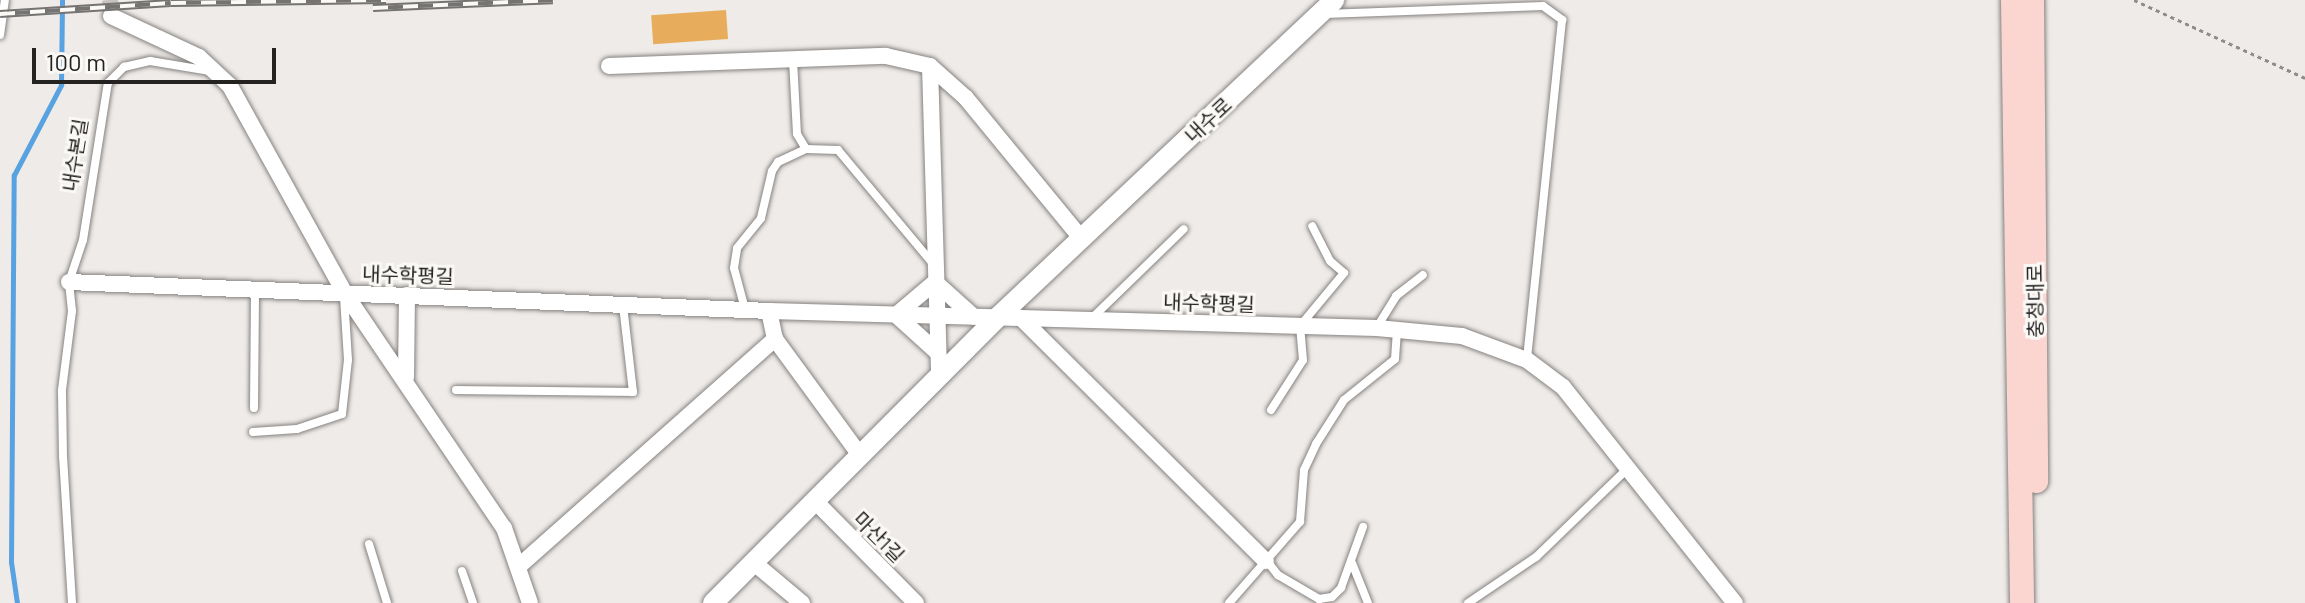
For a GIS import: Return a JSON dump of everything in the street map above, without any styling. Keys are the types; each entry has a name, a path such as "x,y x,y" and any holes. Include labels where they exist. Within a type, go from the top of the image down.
{"main road":[{"path":"2013,0 2023,51"},
{"name":"충청대로","path":"2022,603 2023,51 2032,0"},
{"name":"충청대로","path":"2023,51 2038,603"}],"street":[{"name":"내수로","path":"719,601 753,562 998,317 1327,7"},
{"path":"111,16 199,57 216,72 268,152 344,292 406,377 504,528 530,603"},
{"path":"609,66 886,56 930,66 966,98 1082,239"},
{"path":"930,66 939,376"},
{"path":"935,274 896,315 937,352"},
{"path":"935,274 974,317"},
{"name":"내수학평길","path":"69,282 936,317 1377,328 1488,342 1527,360 1563,387 1735,603"},
{"path":"406,377 407,295"},
{"path":"769,311 775,339 860,455"},
{"path":"1021,318 1266,561"},
{"path":"518,567 775,339"},
{"name":"마산1길","path":"814,500 916,603"},
{"path":"753,562 802,603"}],"lane":[{"path":"0,35 5,0"},
{"path":"1327,7 1543,6 1562,20 1527,360"},
{"path":"792,57 797,134 806,149"},
{"name":"내수본길","path":"72,603 62,390 72,311 69,282 83,240 108,83 124,67 150,61 216,72"},
{"path":"745,309 734,268 737,248 761,218 772,171 778,162 806,149 838,150 935,274"},
{"path":"1271,410 1303,360 1300,326 1344,273 1317,241 1312,226"},
{"path":"1090,320 1184,229"},
{"path":"1377,328 1396,296 1423,275"},
{"path":"254,408 255,289"},
{"path":"253,432 297,429 342,414 348,360 344,292"},
{"path":"456,390 633,392 623,305"},
{"path":"1229,603 1300,522 1304,470 1316,444 1344,400 1395,359 1397,329"},
{"path":"1468,603 1536,557 1627,469"},
{"path":"1266,561 1278,575 1319,599 1332,597 1341,588 1363,527"},
{"path":"369,544 387,603"},
{"path":"1352,562 1368,603"},
{"path":"462,571 473,603"}],"path":[{"path":"2134,0 2305,78"}],"building":[{"path":"726,10 728,39 653,44 651,15"}],"waterway":[{"path":"17,603 11,562 14,175 61,85 62,0"}],"tunnel":[{"path":"110,0 111,16"}],"railway":[{"path":"0,14 171,3 386,0"},
{"path":"373,8 553,0"}]}
